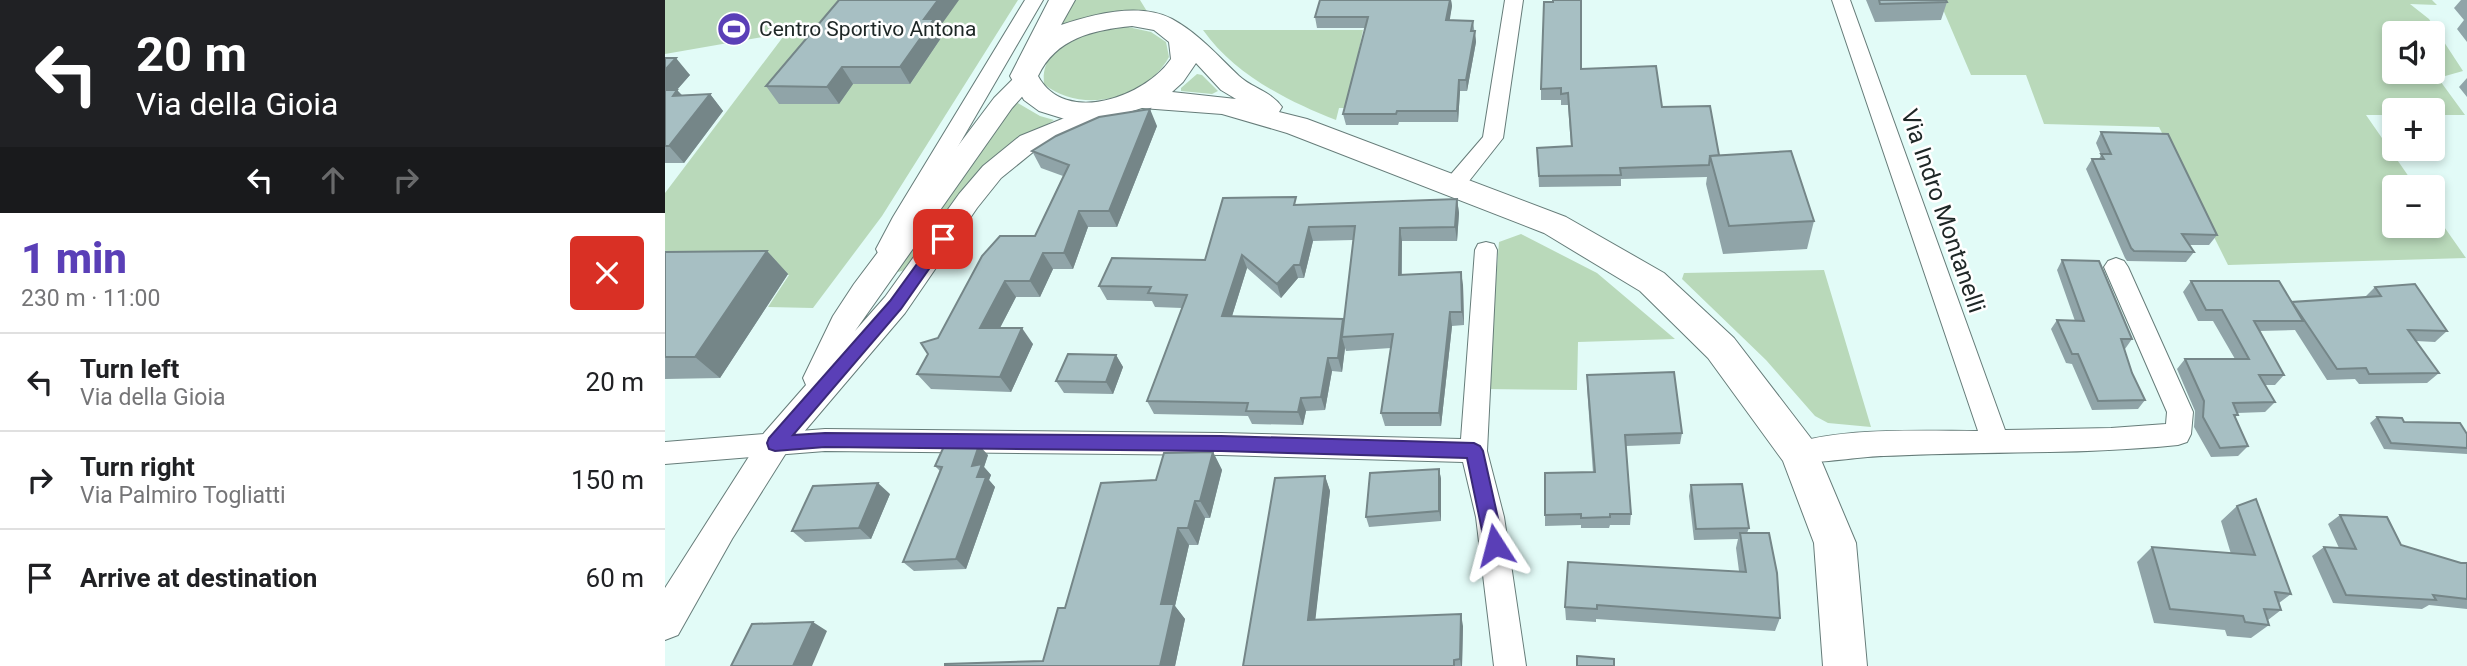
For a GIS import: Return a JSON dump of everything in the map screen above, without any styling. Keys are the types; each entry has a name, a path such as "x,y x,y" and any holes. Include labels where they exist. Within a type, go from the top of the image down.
{"main road":[{"path":"1062,0 1025,78 1032,95 1050,106 1077,111 1108,109 1141,99 1170,80 1185,59 1166,21"},
{"path":"1038,52 1063,33 1097,22 1132,18 1166,21 1231,84 1297,126"},
{"path":"1141,99 1223,105 1297,126 1555,225 1652,282 1721,348 1799,453 1835,542 1845,666"}],"street":[{"path":"864,292 905,215 999,64 1034,0"},
{"path":"1454,185 1493,138 1514,0"},
{"name":"Via Indro Montanelli","path":"1841,0 1995,440"},
{"path":"999,64 1005,74 1025,78"},
{"path":"801,413 843,324 864,292 1003,103 1025,78"},
{"path":"665,622 720,528 775,443 895,305 968,201 992,172 1029,142 1108,109"},
{"path":"1486,250 1474,451 1490,517 1510,666"},
{"path":"1799,453 1828,446 1995,440 2123,441 2178,434 2180,412 2116,267"},
{"path":"665,453 825,440 1207,443 1474,451"}],"green space":[{"path":"665,0 1018,0 882,216 813,308 768,307 789,275 665,274 665,193 786,33 665,54"},
{"path":"1075,0 1140,0 1148,13 1059,28"},
{"path":"1939,0 2432,0 2437,5 2410,4 2430,21 2382,21 2382,84 2442,84 2465,115 2445,115 2445,98 2382,98 2382,115 2366,115 2382,138 2382,161 2398,161 2408,175 2382,175 2382,238 2445,238 2445,228 2466,258 2228,265 2159,127 2044,124 2026,75 1971,75"},
{"path":"1128,27 1151,32 1166,42 1169,57 1159,71 1145,83 1112,98 1094,100 1076,99 1044,84 1045,69 1060,47 1085,34"},
{"path":"1203,30 1363,30 1347,108 1339,108 1336,120 1281,95 1230,60"},
{"path":"2445,43 2463,71 2445,76"},
{"path":"1197,74 1202,75 1218,91 1212,94 1181,91"},
{"path":"1016,102 1040,116 1054,120 986,165 961,191 908,269 898,272 895,269"},
{"path":"1521,234 1597,273 1675,339 1578,342 1577,390 1487,389 1499,242"},
{"path":"1824,270 1871,427 1828,423 1815,416 1766,360 1682,279 1684,273"}],"building":[{"path":"839,0 938,0 924,19 934,19 900,67 842,67 827,87 766,86"},
{"path":"1320,0 1450,0 1446,20 1473,21 1471,31 1475,31 1466,80 1459,80 1457,111 1343,114 1368,17 1315,17"},
{"path":"1581,0 1581,69 1656,66 1662,107 1710,106 1719,155 1710,156 1709,165 1620,168 1621,175 1539,176 1537,148 1572,146 1568,93 1561,94 1561,88 1541,89 1544,2"},
{"path":"1879,0 1946,0 1947,2 1880,4"},
{"path":"665,58 676,58 665,70"},
{"path":"665,90 677,90 673,96 710,94 669,146 665,146"},
{"path":"1150,109 1109,211 1079,211 1064,253 1043,253 1030,281 1005,281 980,328 1022,328 1000,377 917,374 928,354 921,343 938,338 982,256 1000,236 1035,236 1069,165 1032,151 1056,136 1099,117"},
{"path":"2101,132 2168,134 2217,235 2182,234 2194,252 2134,251 2092,159 2104,159 2101,154 2111,154"},
{"path":"1791,151 1814,221 1729,226 1710,156"},
{"path":"1296,197 1294,205 1457,199 1455,227 1400,228 1399,275 1461,272 1462,312 1450,312 1439,413 1381,413 1393,334 1342,337 1355,226 1309,227 1300,265 1294,265 1277,284 1242,255 1222,316 1343,319 1338,358 1328,358 1321,397 1301,398 1298,412 1246,411 1248,403 1147,401 1187,295 1148,293 1151,287 1099,286 1112,258 1205,260 1223,198"},
{"path":"767,251 695,357 665,357 665,252"},
{"path":"2062,260 2099,261 2132,339 2121,339 2132,373 2145,400 2098,401 2078,354 2072,354 2057,320 2084,321"},
{"path":"2191,281 2279,281 2303,321 2254,321 2284,375 2259,375 2275,402 2233,403 2238,415 2234,415 2248,446 2220,448 2203,417 2204,401 2185,359 2249,359 2222,310 2206,310"},
{"path":"2415,284 2447,331 2408,330 2439,373 2369,374 2366,368 2337,369 2292,302 2381,296 2375,287"},
{"path":"1068,354 1116,355 1106,382 1056,381"},
{"path":"1674,372 1682,433 1625,435 1631,514 1581,518 1581,514 1545,515 1545,473 1595,472 1587,375"},
{"path":"2377,417 2402,418 2404,422 2460,423 2467,434 2467,448 2391,443"},
{"path":"945,444 979,445 972,466 982,464 977,477 986,477 956,559 903,562 942,467 935,466"},
{"path":"1213,452 1200,501 1195,501 1188,528 1178,528 1161,604 1174,604 1160,666 945,666 1043,661 1058,608 1065,608 1101,483 1156,480 1164,453"},
{"path":"1439,469 1439,511 1366,517 1370,473"},
{"path":"1325,476 1308,620 1461,614 1460,659 1454,660 1454,666 1243,666 1275,478"},
{"path":"878,483 859,528 792,531 813,486"},
{"path":"1742,484 1749,528 1696,529 1691,485"},
{"path":"2256,499 2291,594 2275,592 2281,610 2264,609 2269,625 2245,622 2243,616 2170,609 2152,547 2255,555 2237,506"},
{"path":"2340,515 2387,517 2401,545 2467,563 2467,599 2433,595 2436,600 2346,595 2324,547 2356,549"},
{"path":"1740,533 1769,533 1777,573 1780,618 1597,605 1597,609 1565,607 1568,562 1746,572"},
{"path":"813,622 793,666 731,666 752,624"},
{"path":"1577,656 1614,659 1614,666 1577,666"}],"place":[{"name":"Centro Sportivo Antona","path":"734,29"}],"route":[{"path":"943,239 895,305 775,443 825,440 1221,444 1474,451 1495,545"}]}
